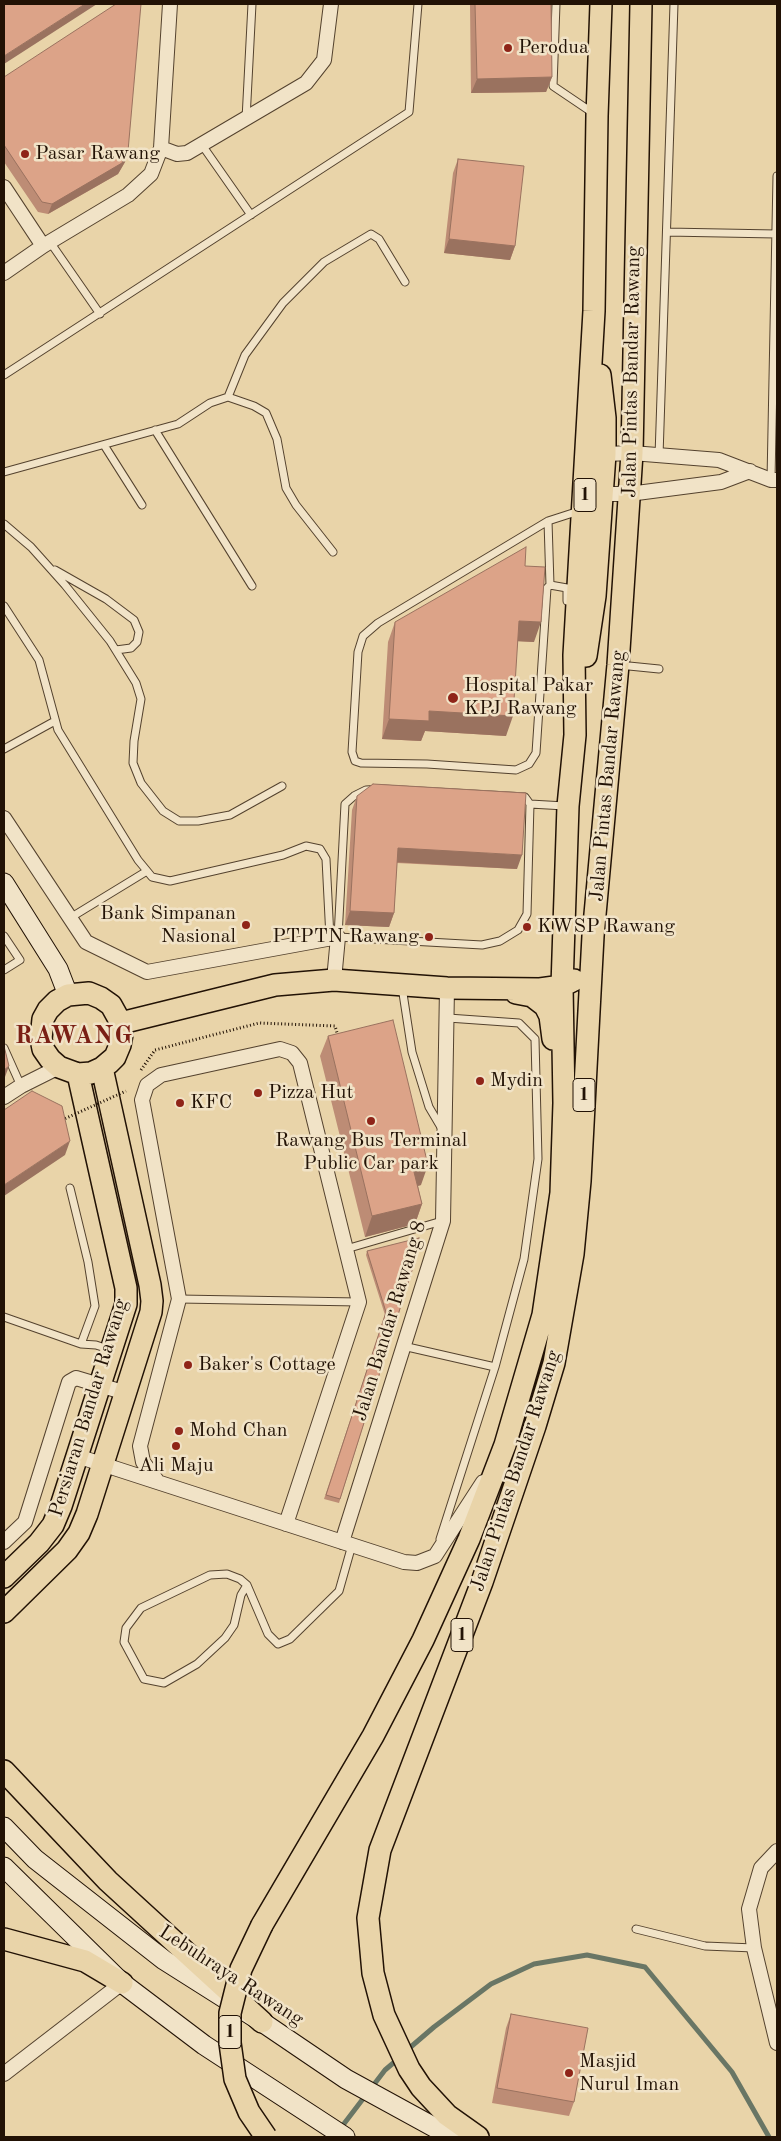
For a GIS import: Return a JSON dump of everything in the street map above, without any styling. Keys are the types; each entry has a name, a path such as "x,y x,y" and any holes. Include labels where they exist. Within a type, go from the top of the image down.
{"main road":[{"name":"Jalan Pintas Bandar Rawang","path":"266,2137 249,2112 236,2079 230,2043 230,2013 241,1968 262,1925 373,1736 423,1640 470,1539 505,1445 543,1315 561,1193 564,1103 562,986 568,806 575,735 574,655 584,510 589,373 594,311 601,4"},
{"name":"Jalan Pintas Bandar Rawang","path":"464,2134 421,2087 409,2069 384,2015 373,1973 368,1918 380,1850 482,1582 535,1426 554,1363 573,1254 580,1181 593,936 618,665 632,454 641,4"},
{"path":"575,735 595,596 605,454 605,418 594,311"},
{"path":"121,1023 275,985 334,980 447,988 492,989 562,986 577,978 593,936"},
{"path":"492,989 532,996 545,1006 550,1016 554,1043 551,1118 552,1169 557,1221"},
{"path":"89,993 101,998 111,1005 121,1023 120,1045 108,1062 91,1073 69,1070 50,1059 43,1049 40,1030 48,1010 57,1001 68,995 89,993"},
{"name":"Persiaran Bandar Rawang","path":"4,1619 10,1606 67,1550 79,1533 87,1514 151,1312 152,1301 108,1062"},
{"name":"Persiaran Bandar Rawang","path":"4,1577 39,1543 52,1525 61,1506 126,1304 126,1288 69,1070"},
{"path":"4,1771 108,1880 262,2022"},
{"path":"4,1939 85,1961 122,1983"}],"street":[{"path":"4,273 47,244 128,195 151,174 161,148 170,4"},
{"path":"161,148 177,154 184,154 246,120 306,83 324,60 331,4"},
{"path":"4,187 47,244"},
{"path":"605,454 719,460 774,480"},
{"path":"603,494 629,494 721,482 750,471"},
{"path":"4,820 86,942 147,972 334,937 334,980"},
{"path":"4,884 58,969 68,995"},
{"name":"Jalan Bandar Rawang 8","path":"347,1543 403,1346 442,1221 448,1018 447,988"},
{"path":"158,1482 143,1462 140,1446 179,1299 142,1100 147,1085 161,1075 280,1049 292,1053 300,1063 360,1302 286,1524"},
{"path":"4,1098 21,1086 69,1070"},
{"path":"4,1542 26,1522 69,1382 76,1378 126,1393"},
{"path":"76,1456 404,1562 417,1563 435,1556 467,1509 505,1445"},
{"name":"Lebuhraya Rawang","path":"4,1827 35,1859 127,1933 164,1960 262,2022 346,2079 437,2132 464,2134"},
{"path":"777,1851 761,1868 749,1909 754,1948 777,2043"},
{"path":"4,1867 122,1983 204,2045 345,2137"},
{"path":"4,2074 122,1983"}],"lane":[{"path":"246,120 252,4"},
{"path":"4,375 409,112 418,4"},
{"path":"556,4 553,86 597,116"},
{"path":"659,456 674,4"},
{"path":"202,145 251,216"},
{"path":"774,480 777,176"},
{"path":"667,232 776,234"},
{"path":"228,397 245,356 283,303 331,257 371,234 379,239 405,282"},
{"path":"47,244 100,314"},
{"path":"4,472 178,424 210,403 228,397 266,413 277,439 286,488 310,525 333,552"},
{"path":"155,430 252,586"},
{"path":"104,444 142,505"},
{"path":"548,520 550,585 548,588 544,632 536,753 529,764 516,770 427,764 361,764 355,761 352,752 358,652 363,636 378,623 548,520 584,510"},
{"path":"4,524 31,547 65,584 116,650 136,683 141,699 134,741 133,763 142,783 163,811 179,821 198,821 230,814 282,786"},
{"path":"48,566 106,599 134,620 140,632 137,642 130,648 116,650"},
{"path":"550,585 567,588 567,606"},
{"path":"4,606 39,660 58,730 152,877 170,881 283,855 306,846 320,848 326,859 334,937"},
{"path":"618,665 659,669"},
{"path":"567,710 575,735"},
{"path":"4,749 55,721"},
{"path":"384,788 525,797 530,804 527,914 518,930 500,941 482,945 334,937 345,804 354,796 366,790 384,788"},
{"path":"530,804 568,806"},
{"path":"70,918 147,871"},
{"path":"4,936 20,960 4,970"},
{"path":"401,984 412,1052 429,1107 445,1134"},
{"path":"435,1556 495,1367 524,1259 538,1159 535,1039 519,1023 448,1018"},
{"path":"4,1048 21,1086"},
{"path":"70,1188 88,1262 95,1306 81,1344"},
{"path":"346,1249 442,1221"},
{"path":"179,1299 360,1302"},
{"path":"4,1317 81,1344 96,1345 110,1350"},
{"path":"403,1346 495,1367"},
{"path":"247,1585 240,1595 234,1625 225,1638 197,1664 164,1683 144,1679 124,1642 126,1628 141,1608 210,1575 227,1574 240,1579 247,1585 268,1634 278,1644 290,1639 339,1591 347,1543"},
{"path":"636,1929 705,1946 754,1948"}],"path":[{"path":"135,1077 155,1050 259,1023 335,1026 339,1043"},
{"path":"55,1123 126,1091 131,1084"}],"building":[{"path":"4,4 85,4 4,56"},
{"path":"116,4 141,4 128,151 122,163 52,204 42,202 4,145 4,77"},
{"name":"Perodua","path":"475,4 551,4 552,77 477,79"},
{"path":"458,159 524,166 515,246 449,239"},
{"path":"526,547 525,566 545,567 541,622 519,621 513,716 429,711 429,721 389,719 395,622"},
{"path":"373,784 526,793 522,855 398,848 394,913 350,911 357,796"},
{"name":"Rawang Bus Terminal Public Car park","path":"393,1020 428,1165 413,1168 422,1204 372,1216 328,1036"},
{"path":"4,1046 9,1066 4,1070"},
{"path":"32,1091 62,1106 70,1141 4,1185 4,1110"},
{"path":"419,1238 415,1261 340,1499 326,1495 386,1312 367,1251"},
{"path":"511,2014 588,2028 574,2102 497,2088"}],"waterway":[{"path":"406,2051 434,2027 491,1984 534,1964 587,1955 645,1967 732,2072 769,2137"},
{"path":"340,2129 385,2070 398,2059"}],"place":[{"name":"Perodua","path":"508,48"},
{"name":"Pasar Rawang","path":"25,154"},
{"name":"Hospital Pakar KPJ Rawang","path":"453,698"},
{"name":"Bank Simpanan Nasional","path":"246,925"},
{"name":"KWSP Rawang","path":"527,927"},
{"name":"PTPTN Rawang","path":"429,937"},
{"name":"Mydin","path":"480,1081"},
{"name":"Pizza Hut","path":"258,1093"},
{"name":"KFC","path":"180,1103"},
{"name":"Rawang Bus Terminal Public Car park","path":"371,1121"},
{"name":"Baker's Cottage","path":"188,1365"},
{"name":"Mohd Chan","path":"179,1431"},
{"name":"Ali Maju","path":"176,1446"},
{"name":"Masjid Nurul Iman","path":"569,2073"}],"district":[{"name":"RAWANG","path":"74,1036"}]}
